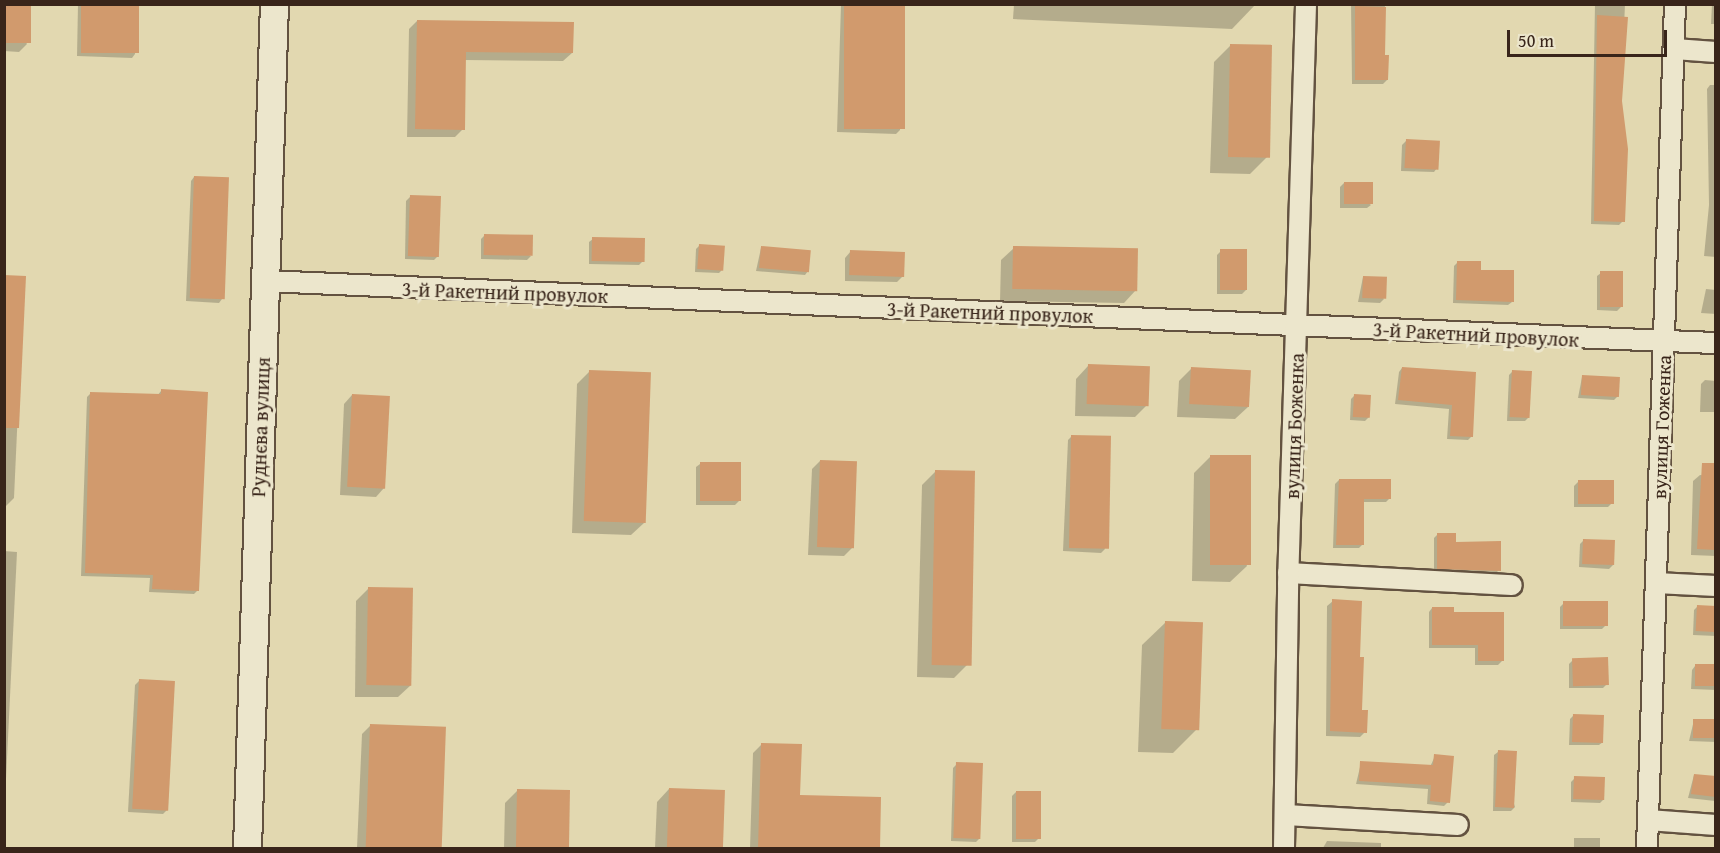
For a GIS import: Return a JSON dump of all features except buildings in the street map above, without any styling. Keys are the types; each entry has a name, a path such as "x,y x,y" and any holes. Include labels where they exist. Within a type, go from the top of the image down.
{"street":[{"name":"Руднєва вулиця","path":"247,849 274,4"},
{"name":"вулиця Боженка","path":"1284,849 1288,573 1298,325 1306,4"},
{"name":"вулиця Гоженка","path":"1647,849 1675,4"},
{"path":"1674,49 1716,52"},
{"name":"3-й Ракетний провулок","path":"265,281 1664,343 1716,343"},
{"path":"1288,573 1512,585"},
{"path":"1656,583 1716,585"},
{"path":"1286,815 1458,825"},
{"path":"1648,820 1716,825"}]}
